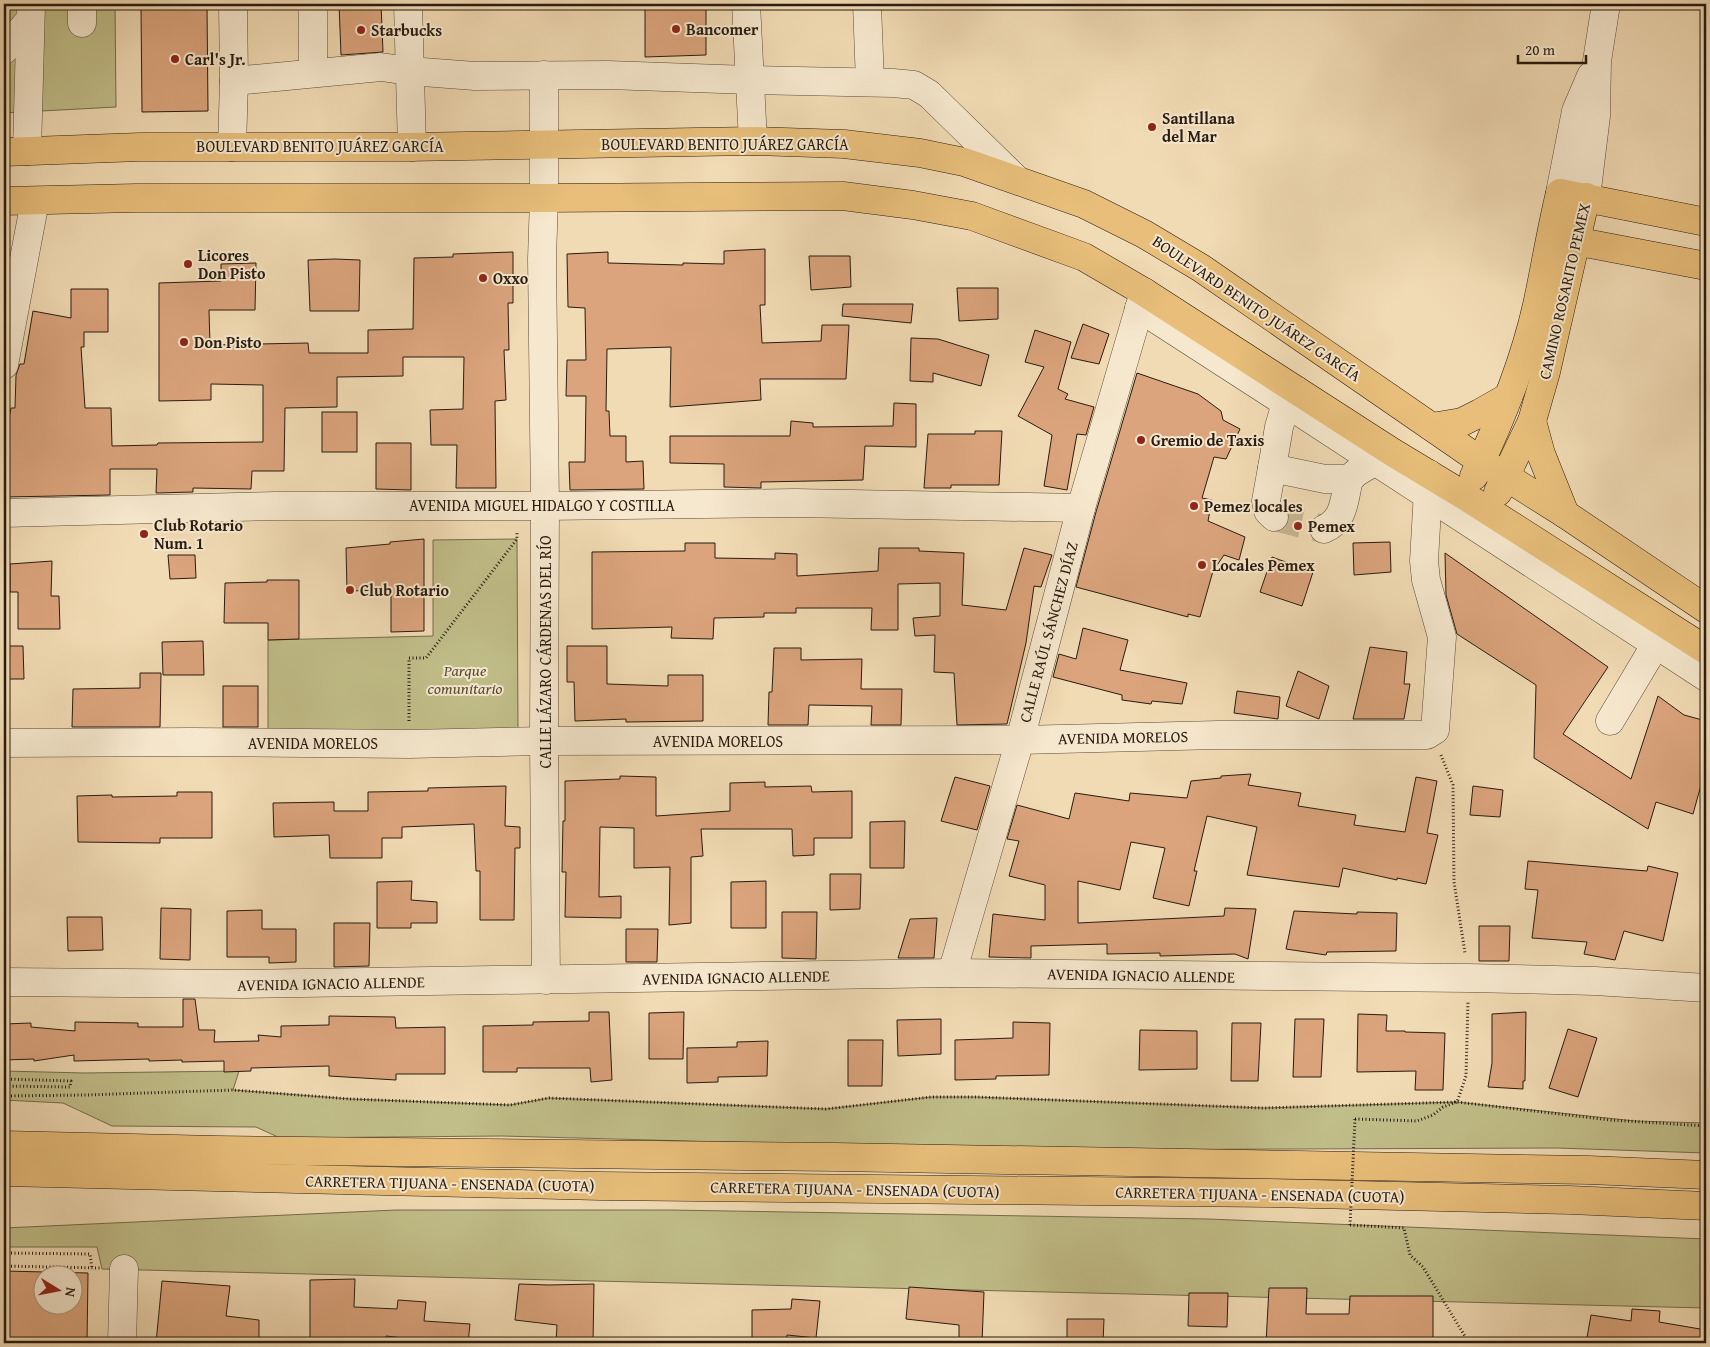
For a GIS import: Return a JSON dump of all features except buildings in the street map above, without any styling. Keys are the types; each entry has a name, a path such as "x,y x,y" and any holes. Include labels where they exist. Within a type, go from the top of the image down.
{"main road":[{"name":"BOULEVARD BENITO JUÁREZ GARCÍA","path":"15,151 140,146 412,146 753,141 844,144 920,153 964,162 1084,204 1169,248 1202,268 1481,462 1565,514 1706,609"},
{"path":"1560,193 1706,222"},
{"name":"CAMINO ROSARITO PEMEX","path":"1488,510 1532,422 1546,372 1563,239 1560,193"},
{"path":"4,201 136,198 843,196 913,205 972,216 1084,257 1141,300 1428,484 1465,496 1488,510 1662,635 1706,650"},
{"name":"CAMINO ROSARITO PEMEX","path":"1465,496 1508,397 1537,306 1563,239 1586,197"},
{"path":"1563,239 1706,266"},
{"path":"1432,427 1462,422 1508,397"},
{"path":"1532,422 1541,454 1565,514"},
{"name":"CARRETERA TIJUANA - ENSENADA (CUOTA)","path":"4,1145 216,1150 845,1157 1569,1169 1706,1175"},
{"name":"CARRETERA TIJUANA - ENSENADA (CUOTA)","path":"4,1172 600,1186 1268,1193 1570,1200 1706,1206"}],"street":[{"path":"232,147 234,81 233,4"},
{"path":"311,4 313,12 313,74"},
{"path":"408,4 412,146"},
{"path":"746,4 753,141"},
{"path":"867,4 870,82"},
{"name":"CAMINO ROSARITO PEMEX","path":"1586,197 1596,116 1597,61 1606,4"},
{"path":"4,50 31,12"},
{"path":"15,151 31,12"},
{"name":"CAMINO ROSARITO PEMEX","path":"1560,193 1576,111 1597,61"},
{"path":"234,81 381,67 475,76 608,75 893,83 914,86 929,94 1017,180"},
{"name":"CALLE LÁZARO CÁRDENAS DEL RÍO","path":"544,75 544,198 532,506 544,742 546,980"},
{"path":"4,365 34,201"},
{"name":"CALLE RAÚL SÁNCHEZ DÍAZ","path":"952,973 1020,740 1081,508 1141,300"},
{"path":"1274,517 1268,511 1266,501 1279,427 1291,396"},
{"path":"1272,468 1325,479 1349,479 1384,456"},
{"path":"1324,529 1333,525 1339,518 1349,479"},
{"path":"1432,733 1436,726 1442,637 1426,580 1424,539 1428,484 1662,635 1706,677"},
{"name":"AVENIDA MIGUEL HIDALGO Y COSTILLA","path":"4,512 276,506 795,503 1081,508"},
{"path":"1610,721 1662,635"},
{"name":"AVENIDA MORELOS","path":"4,743 409,744 1020,740 1218,735 1427,735 1432,733"},
{"name":"AVENIDA IGNACIO ALLENDE","path":"4,982 243,984 952,973 1468,978 1595,981 1706,988"},
{"path":"122,1343 124,1269"}],"path":[{"path":"409,744 409,658 426,658 517,539 532,506"},
{"path":"1432,733 1453,785 1454,882 1468,978 1466,1076 1457,1102 1433,1115 1417,1120 1355,1119 1350,1225 1404,1228 1410,1255 1423,1267 1469,1343"},
{"path":"4,1079 71,1081 70,1088 4,1086"},
{"path":"4,1096 233,1090 351,1099 510,1105 549,1098 826,1109 931,1098 976,1096 1264,1108 1457,1102 1611,1120 1706,1126"},
{"path":"4,1252 90,1254 92,1268"},
{"path":"4,1266 124,1269"}],"green space":[{"path":"4,4 115,4 116,107 4,113"},
{"name":"Parque comunitario","path":"517,539 518,732 268,732 268,640 433,636 433,540"},
{"path":"4,1071 84,1073 239,1071 233,1090 351,1099 510,1105 549,1098 826,1109 931,1097 1264,1108 1457,1102 1635,1121 1706,1123 1706,1153 1557,1148 1024,1150 502,1136 280,1138 256,1127 112,1126 63,1103 4,1100"},
{"path":"396,1210 670,1210 1208,1219 1706,1239 1706,1308 102,1269 97,1247 4,1247 4,1228"}],"tunnel":[{"path":"1274,517 1324,529"}],"place":[{"name":"Bancomer","path":"676,29"},
{"name":"Starbucks","path":"361,30"},
{"name":"Carl's Jr.","path":"175,59"},
{"name":"Santillana del Mar","path":"1152,127"},
{"name":"Licores Don Pisto","path":"188,264"},
{"name":"Oxxo","path":"483,278"},
{"name":"Don Pisto","path":"184,342"},
{"name":"Gremio de Taxis","path":"1141,440"},
{"name":"Pemez locales","path":"1194,506"},
{"name":"Pemex","path":"1298,526"},
{"name":"Club Rotario Num. 1","path":"144,534"},
{"name":"Locales Pemex","path":"1202,565"},
{"name":"Club Rotario","path":"350,590"}]}
